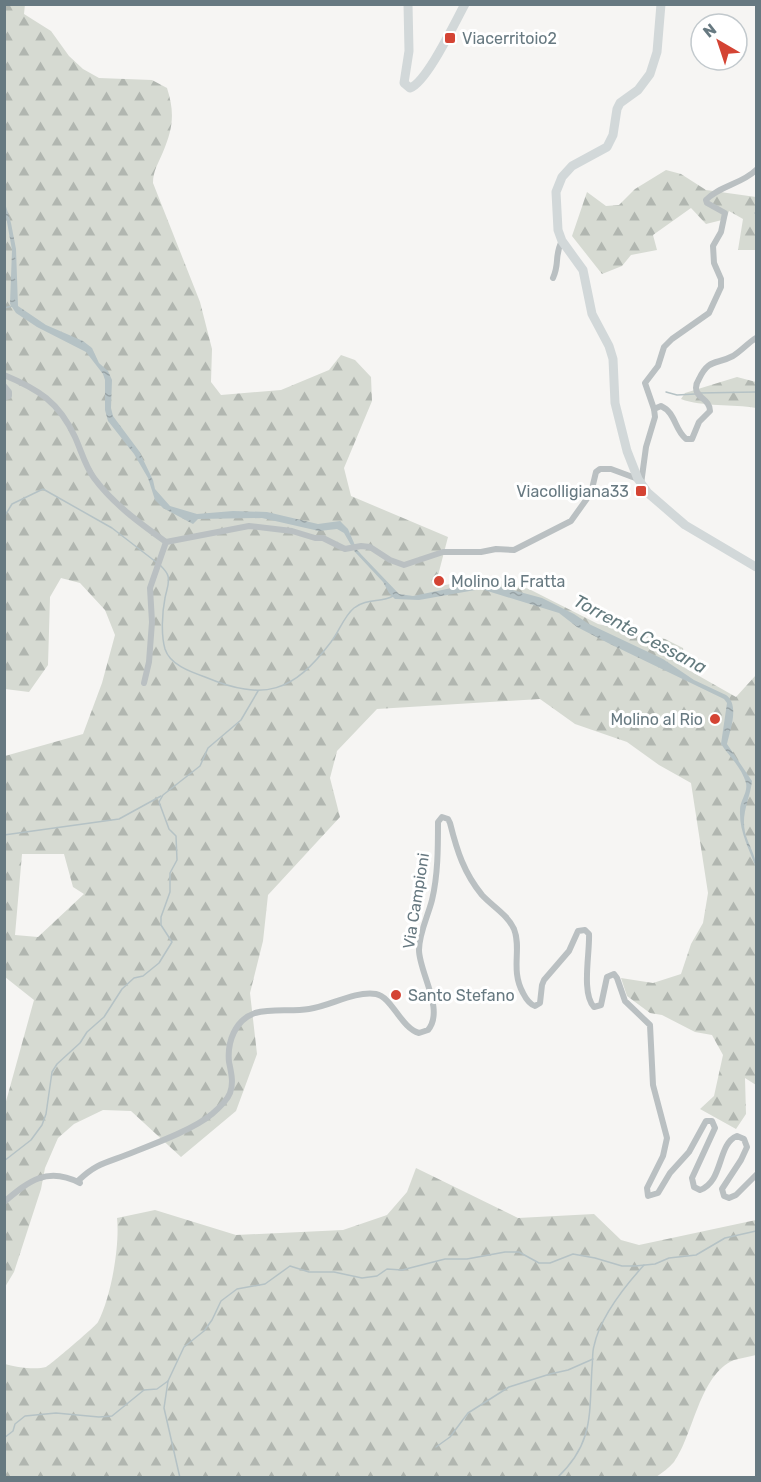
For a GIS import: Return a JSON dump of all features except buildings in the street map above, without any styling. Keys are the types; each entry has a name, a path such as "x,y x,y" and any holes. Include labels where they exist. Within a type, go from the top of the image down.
{"street":[{"path":"408,4 409,51 404,83 410,88 417,84 426,73 465,4"},
{"path":"661,4 657,52 650,74 638,90 620,103 610,142 599,153 572,166 562,177 558,185 556,201 557,223 562,241 583,270 592,314 609,346 613,359 615,403 627,451 639,481 648,493 685,525 756,567"},
{"path":"639,481 646,447 654,426 654,409 645,383 647,378 658,366 664,347 709,313 721,287 722,279 714,263 713,246 721,232 725,213 707,203 706,200 756,171"},
{"path":"553,278 558,267 557,252 562,241"},
{"path":"654,409 661,406 667,409 674,417 677,431 686,439 692,439 699,422 710,411 708,403 698,395 696,390 696,384 702,372 709,364 732,356 756,338"},
{"path":"4,375 25,382 50,400 71,429 94,478 129,514 166,542 241,526 254,526 323,538 345,549 361,546 376,549 390,560 404,565 443,552 517,550 572,521 591,492 596,472 600,469 611,469 639,481"},
{"path":"4,386 9,392 9,396 4,398"},
{"path":"144,683 149,662 150,588 166,542"},
{"name":"Via Campioni","path":"4,1202 23,1185 44,1176 72,1179 80,1183 79,1180 93,1167 182,1131 209,1116 230,1094 232,1084 229,1053 232,1034 242,1020 249,1016 273,1011 315,1008 374,994 385,1000 411,1030 419,1033 428,1030 434,1017 419,945 434,888 438,822 442,817 448,819 450,823 458,855 468,876 512,926 516,937 516,976 530,1004 536,1006 540,1003 544,980 569,951 578,932 585,930 589,934 587,993 591,1004 601,1005 607,977 614,974 625,1001 650,1025 653,1085 668,1138 665,1151 646,1194 651,1196 658,1193 670,1173 689,1152 706,1121 712,1121 715,1128 692,1178 694,1187 700,1190 711,1183 729,1141 737,1136 744,1139 747,1147 722,1190 724,1196 729,1198 736,1195 756,1175"}],"green space":[{"path":"25,4 24,14 51,31 69,56 83,69 99,78 152,80 167,88 172,113 171,128 155,171 153,183 200,302 212,349 211,382 221,395 281,390 329,370 341,355 355,360 371,377 372,401 344,468 351,496 448,537 435,587 466,581 498,580 529,589 598,624 665,639 683,648 685,668 736,697 756,675 756,1085 745,1078 746,1114 736,1129 700,1109 714,1096 723,1055 712,1035 695,1032 662,1015 650,1013 627,996 621,978 653,983 681,974 691,944 703,923 708,893 691,783 659,765 627,742 575,724 540,699 377,709 337,751 330,778 340,817 268,895 263,941 250,993 257,1054 236,1111 181,1157 131,1111 103,1110 74,1124 58,1138 45,1168 41,1189 14,1272 5,1287 5,1105 34,1000 5,977 5,756 83,734 102,683 115,635 105,610 80,583 61,578 50,597 48,665 29,692 5,689 4,5","holes":["22,854 64,854 73,887 84,894 38,937 15,935"]},
{"path":"666,170 681,174 706,190 756,197 756,250 738,250 743,219 729,211 726,219 706,224 691,208 653,235 657,250 631,255 622,266 602,274 572,236 587,192 606,206 619,205 635,189"},
{"path":"737,377 756,382 756,408 689,402 681,399 685,393"},
{"path":"416,1168 518,1218 594,1214 621,1240 639,1245 756,1220 756,1355 734,1360 713,1378 698,1406 681,1450 668,1468 656,1477 5,1477 5,1364 25,1368 46,1367 98,1322 107,1299 113,1271 117,1243 117,1218 155,1210 236,1235 343,1230 387,1215 407,1192"}],"water":[{"path":"4,200 16,249 18,306 46,325 83,341 92,348 99,363 108,371 112,380 113,416 139,451 155,489 170,506 197,514 233,511 267,512 318,524 340,521 348,529 357,550 399,594 413,596 466,585 491,584 542,598 589,624 663,659 694,680 726,695 730,699 733,711 727,744 752,781 744,825 756,868 745,840 740,818 740,806 746,783 738,767 721,744 727,703 724,699 577,627 559,613 481,589 419,600 395,599 383,582 355,552 344,533 337,529 319,531 262,518 198,519 193,524 163,508 155,500 148,478 134,454 108,421 105,410 103,374 86,352 37,327 16,313 10,304 12,250"}],"waterway":[{"path":"4,308 12,306"},
{"path":"666,392 677,395 695,394"},
{"path":"699,393 756,392"},
{"path":"4,517 12,504 43,489 112,528 156,562"},
{"path":"160,565 167,573 168,579 162,624 165,649 168,655 176,664 188,670 226,685 245,689 276,688 290,682 317,659 354,608 364,603 393,596"},
{"path":"4,1161 31,1140 42,1125 46,1114 52,1072 57,1064 104,1017 122,989 134,978 143,976 159,963 172,942 161,925 161,917 170,892 170,873 177,860 176,836 169,829 159,802 163,795 200,766 208,748 241,720 258,691"},
{"path":"4,835 119,819 161,796"},
{"path":"4,1438 25,1416 56,1413 112,1416 144,1390 157,1389 168,1381 184,1347 204,1331 221,1301 237,1289 265,1284 290,1266 309,1272 334,1272 362,1278 377,1276 387,1269 402,1270 445,1259 467,1259 505,1252 519,1252 539,1263 550,1263 573,1254 622,1266 635,1266 655,1264 669,1258 696,1255 725,1238 756,1231"},
{"path":"557,1478 578,1453 584,1440 589,1414 593,1351 597,1335 614,1302 644,1265"},
{"path":"436,1447 450,1437 468,1413 509,1387 568,1370 593,1359"},
{"path":"168,1381 164,1408 180,1478"}],"place":[{"name":"Viacerritoio2","path":"450,38"},
{"name":"Viacolligiana33","path":"641,491"},
{"name":"Molino la Fratta","path":"439,581"},
{"name":"Molino al Rio","path":"715,719"},
{"name":"Santo Stefano","path":"396,995"}],"water label":[{"name":"Torrente Cessana","path":"640,634"}]}
